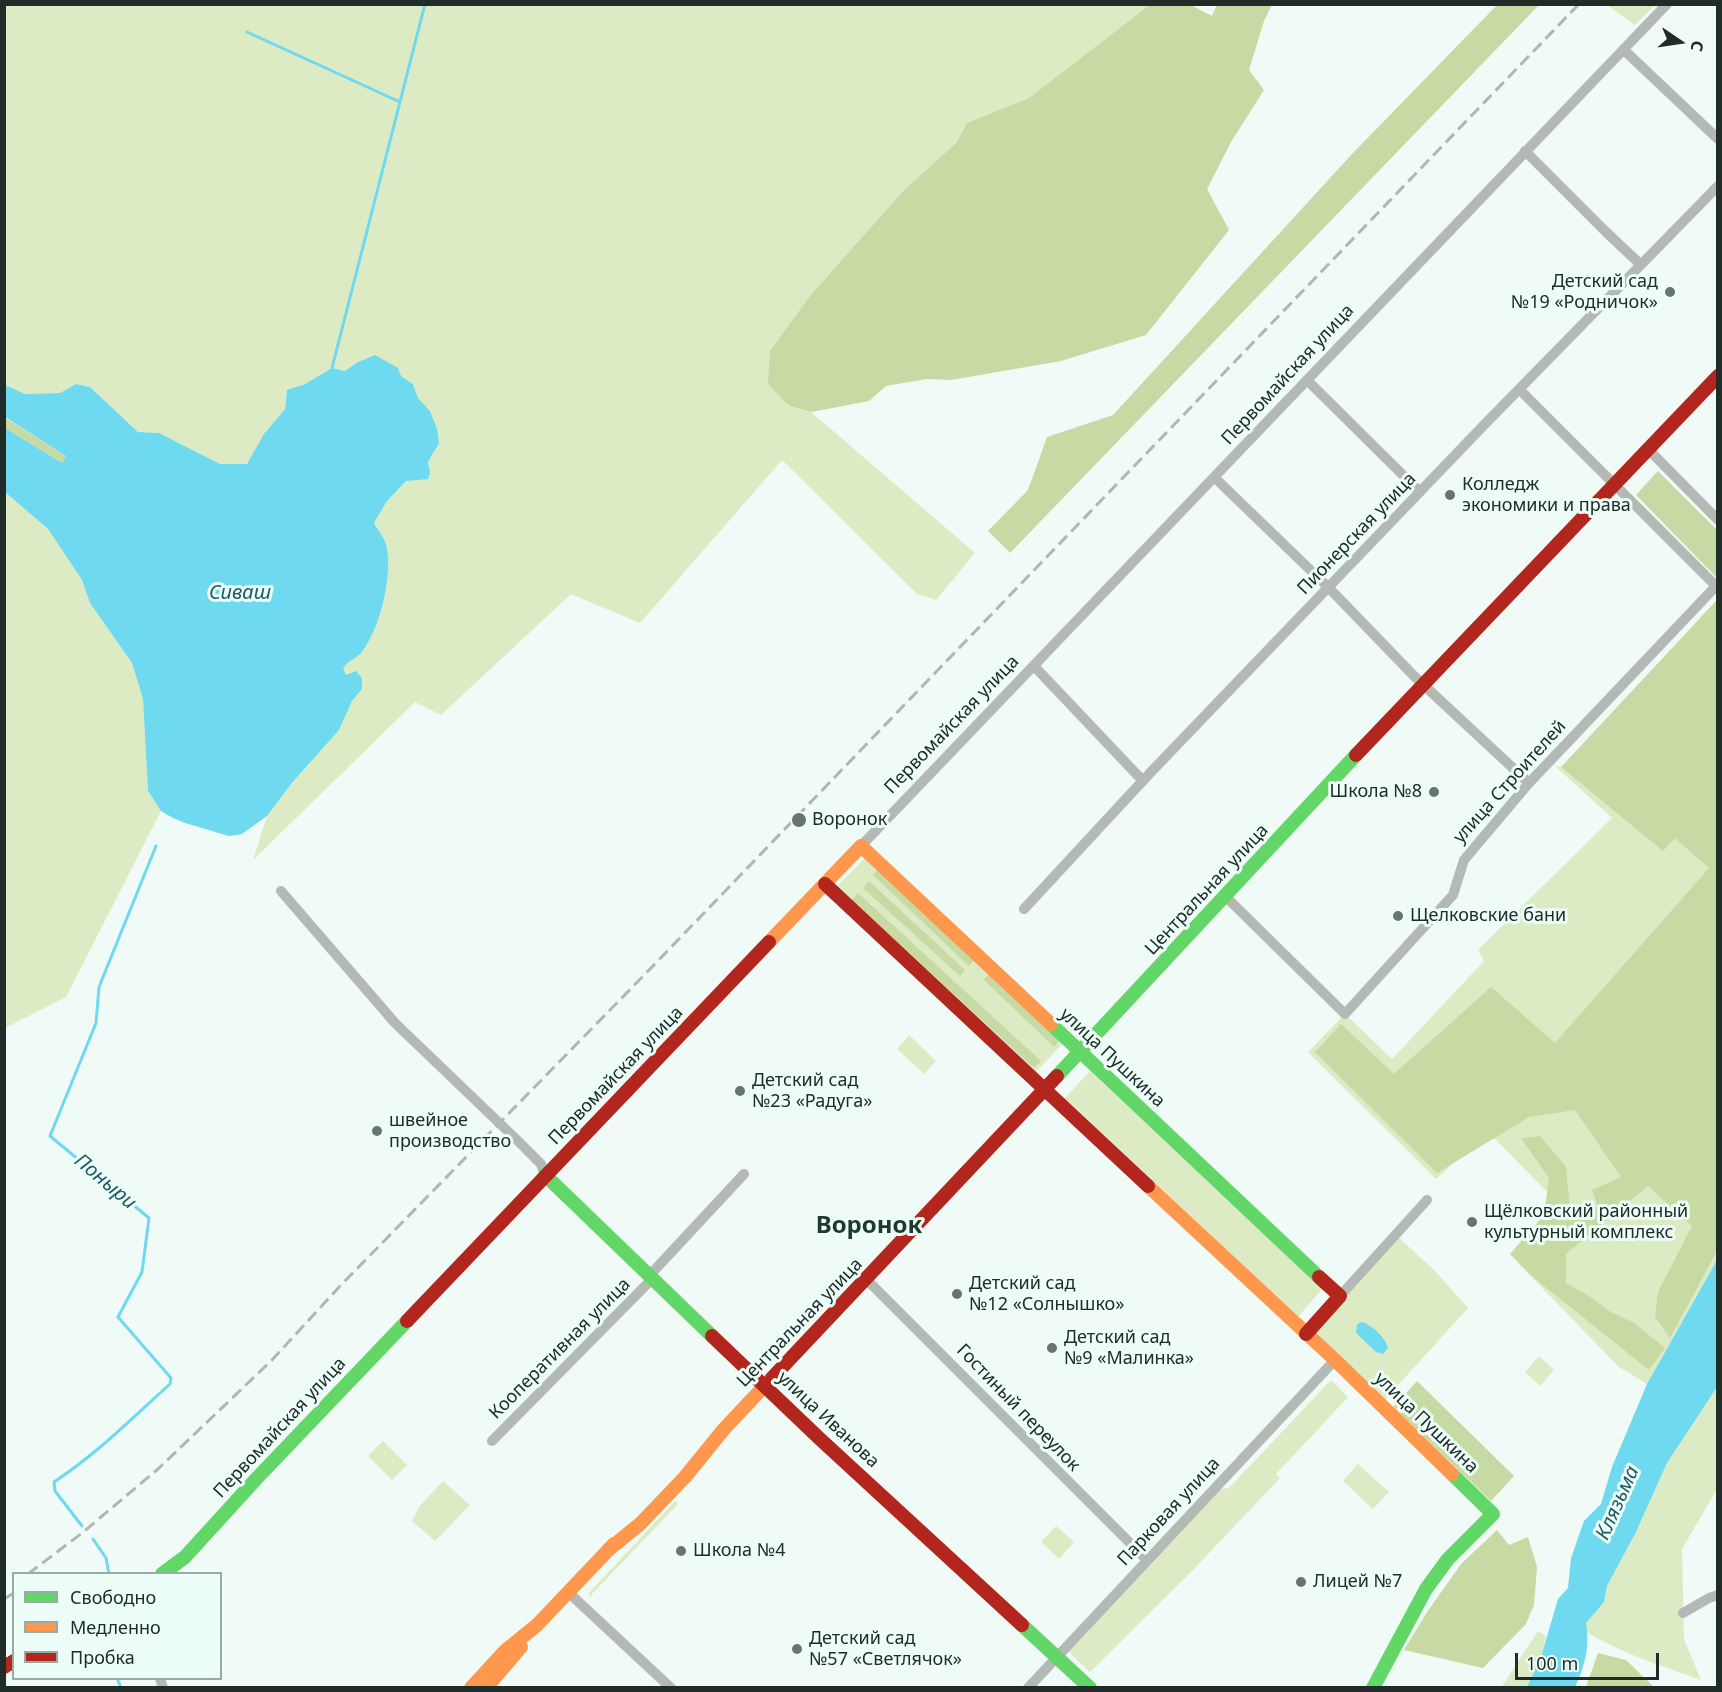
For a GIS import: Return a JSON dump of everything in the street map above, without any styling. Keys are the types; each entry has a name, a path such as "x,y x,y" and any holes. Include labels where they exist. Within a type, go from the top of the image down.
{"street":[{"name":"Первомайская улица","path":"165,1572 185,1557 545,1175 1667,4"},
{"path":"1624,50 1718,139"},
{"path":"1526,151 1640,264"},
{"name":"Пионерская улица","path":"1024,909 1143,781 1420,492 1718,186"},
{"name":"Центральная улица","path":"471,1688 505,1651 537,1625 569,1593 658,1491 699,1448 724,1429 1718,376"},
{"path":"1308,381 1420,492"},
{"path":"1519,389 1717,585"},
{"path":"1648,449 1718,520"},
{"path":"1215,478 1329,588 1424,685 1529,783"},
{"name":"улица Строителей","path":"1226,897 1345,1014 1453,895 1464,860 1529,783 1717,585"},
{"path":"1034,666 1143,781"},
{"name":"улица Пушкина","path":"861,846 1340,1296"},
{"name":"улица Пушкина","path":"825,884 1335,1360 1493,1514 1448,1559 1426,1589 1373,1688"},
{"path":"281,891 395,1023 541,1164 545,1175"},
{"name":"Кооперативная улица","path":"492,1441 650,1278 744,1174"},
{"name":"улица Иванова","path":"545,1175 650,1278 1090,1688"},
{"path":"1301,1330 1340,1296 1427,1200"},
{"name":"Гостиный переулок","path":"866,1279 1147,1560"},
{"name":"Парковая улица","path":"1028,1688 1335,1360"},
{"path":"569,1593 671,1688"},
{"path":"1683,1613 1718,1595"},
{"name":"Центральная улица","path":"486,1688 537,1625"}],"green space":[{"path":"1151,4 1191,5 1212,16 1217,5 1272,5 1264,21 1249,70 1264,90 1231,142 1207,189 1229,230 1146,335 1061,361 951,380 927,379 886,386 869,401 811,412 789,406 768,384 770,351 809,297 903,191 956,143 967,123 1029,98"},
{"path":"4,5 1151,5 1029,98 967,123 956,143 903,191 809,297 770,351 788,406 811,412 975,553 936,600 917,594 782,460 640,623 571,594 441,715 415,702 253,860 267,816 291,784 339,730 352,701 362,689 342,669 360,654 367,644 384,601 388,556 385,541 374,523 387,501 406,481 430,472 428,462 439,443 430,411 418,398 413,384 401,376 356,362 345,371 332,368 305,384 287,390 285,409 265,434 247,464 220,464 159,433 138,432 90,387 76,384 60,393 25,394 5,385"},
{"path":"1497,5 1539,5 1010,553 988,531 1028,490 1047,437 1113,415 1352,154"},
{"path":"1607,5 1655,5 1635,25"},
{"path":"4,417 66,456 62,463 5,428"},
{"path":"1658,471 1717,530 1717,578 1636,495"},
{"path":"5,492 48,529 82,580 90,603 132,663 143,699 148,791 161,811 66,997 5,1028"},
{"path":"1717,600 1717,1260 1647,1384 1619,1367 1517,1262 1565,1210 1494,1138 1487,1132 1436,1179 1308,1052 1345,1014 1392,1059 1484,961 1478,950 1612,818 1555,766 1562,767"},
{"path":"1717,600 1717,1251 1670,1338 1655,1317 1658,1292 1692,1226 1648,1186 1566,1254 1566,1283 1609,1311 1634,1323 1665,1348 1649,1370 1534,1278 1510,1254 1544,1215 1549,1178 1521,1138 1540,1136 1566,1167 1570,1210 1598,1207 1592,1190 1621,1177 1575,1110 1529,1117 1437,1173 1315,1052 1341,1024 1394,1074 1491,987 1555,1043 1709,868 1675,838 1663,851 1561,767"},
{"path":"868,855 1064,1042 1036,1072 836,887"},
{"path":"880,868 975,959 969,966 873,875"},
{"path":"869,881 965,970 960,976 863,888"},
{"path":"858,893 1041,1061 1034,1068 852,900"},
{"path":"990,973 1060,1040 1054,1047 984,980"},
{"path":"909,1035 936,1061 924,1074 897,1049"},
{"path":"1090,1071 1322,1289 1298,1317 1065,1098"},
{"path":"1396,1235 1435,1271 1468,1308 1380,1405 1306,1335"},
{"path":"1539,1356 1554,1370 1540,1386 1525,1372"},
{"path":"1331,1380 1348,1397 1276,1474 1280,1478 1192,1571 1090,1672 1069,1652 1217,1490 1229,1488"},
{"path":"1417,1381 1514,1476 1491,1501 1393,1407"},
{"path":"1717,1387 1717,1489 1682,1549 1684,1639 1701,1680 1615,1647 1588,1633 1585,1623 1604,1602 1607,1586 1636,1532 1667,1463"},
{"path":"383,1441 407,1465 392,1480 368,1456"},
{"path":"1358,1464 1389,1492 1373,1509 1343,1481"},
{"path":"443,1481 470,1505 435,1541 412,1521 419,1507"},
{"path":"675,1501 678,1504 589,1597 589,1593"},
{"path":"1056,1526 1074,1542 1059,1559 1041,1542"},
{"path":"1497,1530 1509,1545 1528,1537 1537,1567 1534,1605 1526,1624 1483,1668 1404,1650 1427,1612 1461,1564"},
{"path":"1538,1631 1546,1636 1541,1657 1527,1687 1501,1688"},
{"path":"1598,1653 1626,1660 1654,1687 1586,1687"}],"water":[{"name":"Сиваш","path":"375,355 398,368 401,376 413,384 418,398 430,411 437,429 439,443 428,462 430,472 428,479 406,481 387,501 374,523 385,541 388,556 384,601 367,644 360,654 343,669 346,675 356,671 362,678 362,689 352,701 339,730 291,784 267,816 242,834 229,836 173,818 161,811 148,791 143,699 132,663 90,603 82,580 48,529 5,492 5,428 62,463 66,456 5,417 5,385 25,394 60,393 76,384 90,387 138,432 159,433 220,464 247,464 264,434 285,409 287,390 305,384 332,368 345,371 356,363"},
{"name":"Клязьма","path":"1717,1260 1717,1387 1667,1463 1636,1532 1607,1586 1604,1602 1586,1623 1586,1656 1575,1687 1527,1687 1541,1657 1558,1599 1568,1588 1571,1558 1584,1521 1601,1504 1612,1467 1647,1384"},
{"path":"1362,1322 1382,1336 1388,1348 1383,1354 1376,1352 1356,1333 1357,1324"}],"waterway":[{"path":"332,368 425,4"},
{"path":"247,32 400,102"},
{"name":"Поныри","path":"82,1526 55,1491 54,1482 114,1435 170,1384 171,1378 118,1317 142,1272 149,1218 50,1136 96,1023 99,987 156,846"},
{"name":"Поныри","path":"93,1539 106,1558 109,1572"},
{"name":"Поныри","path":"118,1680 121,1688"}],"railway":[{"path":"31,1572 82,1533 158,1469 272,1360 341,1285 653,966 1579,4"},
{"path":"4,1599 12,1594"}],"traffic: fast":[{"path":"1057,1076 1356,755"},
{"path":"1051,1024 1319,1277"},
{"path":"545,1175 712,1336"},
{"path":"165,1572 185,1557 407,1321"},
{"path":"1373,1688 1426,1589 1448,1559 1493,1514 1452,1474"},
{"path":"1022,1625 1090,1688"}],"traffic: slow":[{"path":"769,942 861,846 1051,1024"},
{"path":"1148,1186 1335,1360 1452,1474"},
{"path":"608,1550 640,1524 685,1477 724,1429 772,1378"},
{"path":"471,1688 505,1651 537,1625 614,1544"},
{"path":"486,1688 521,1647"}],"traffic: jam":[{"path":"1356,755 1718,376"},
{"path":"825,884 1148,1186"},
{"path":"407,1321 769,942"},
{"path":"772,1378 1057,1076"},
{"path":"1306,1334 1340,1296 1319,1277"},
{"path":"712,1336 1022,1625"},
{"path":"4,1667 12,1662"}],"place":[{"name":"Детский сад №19 «Родничок»","path":"1670,292"},
{"name":"Колледж экономики и права","path":"1450,495"},
{"name":"Школа №8","path":"1434,792"},
{"name":"Воронок","path":"799,820"},
{"name":"Щелковские бани","path":"1398,916"},
{"name":"Детский сад №23 «Радуга»","path":"740,1091"},
{"name":"швейное производство","path":"377,1131"},
{"name":"Щёлковский районный культурный комплекс","path":"1472,1222"},
{"name":"Детский сад №12 «Солнышко»","path":"957,1294"},
{"name":"Детский сад №9 «Малинка»","path":"1052,1348"},
{"name":"Школа №4","path":"681,1551"},
{"name":"Лицей №7","path":"1301,1582"},
{"name":"Детский сад №57 «Светлячок»","path":"797,1649"}],"district":[{"name":"Воронок","path":"869,1226"}]}
